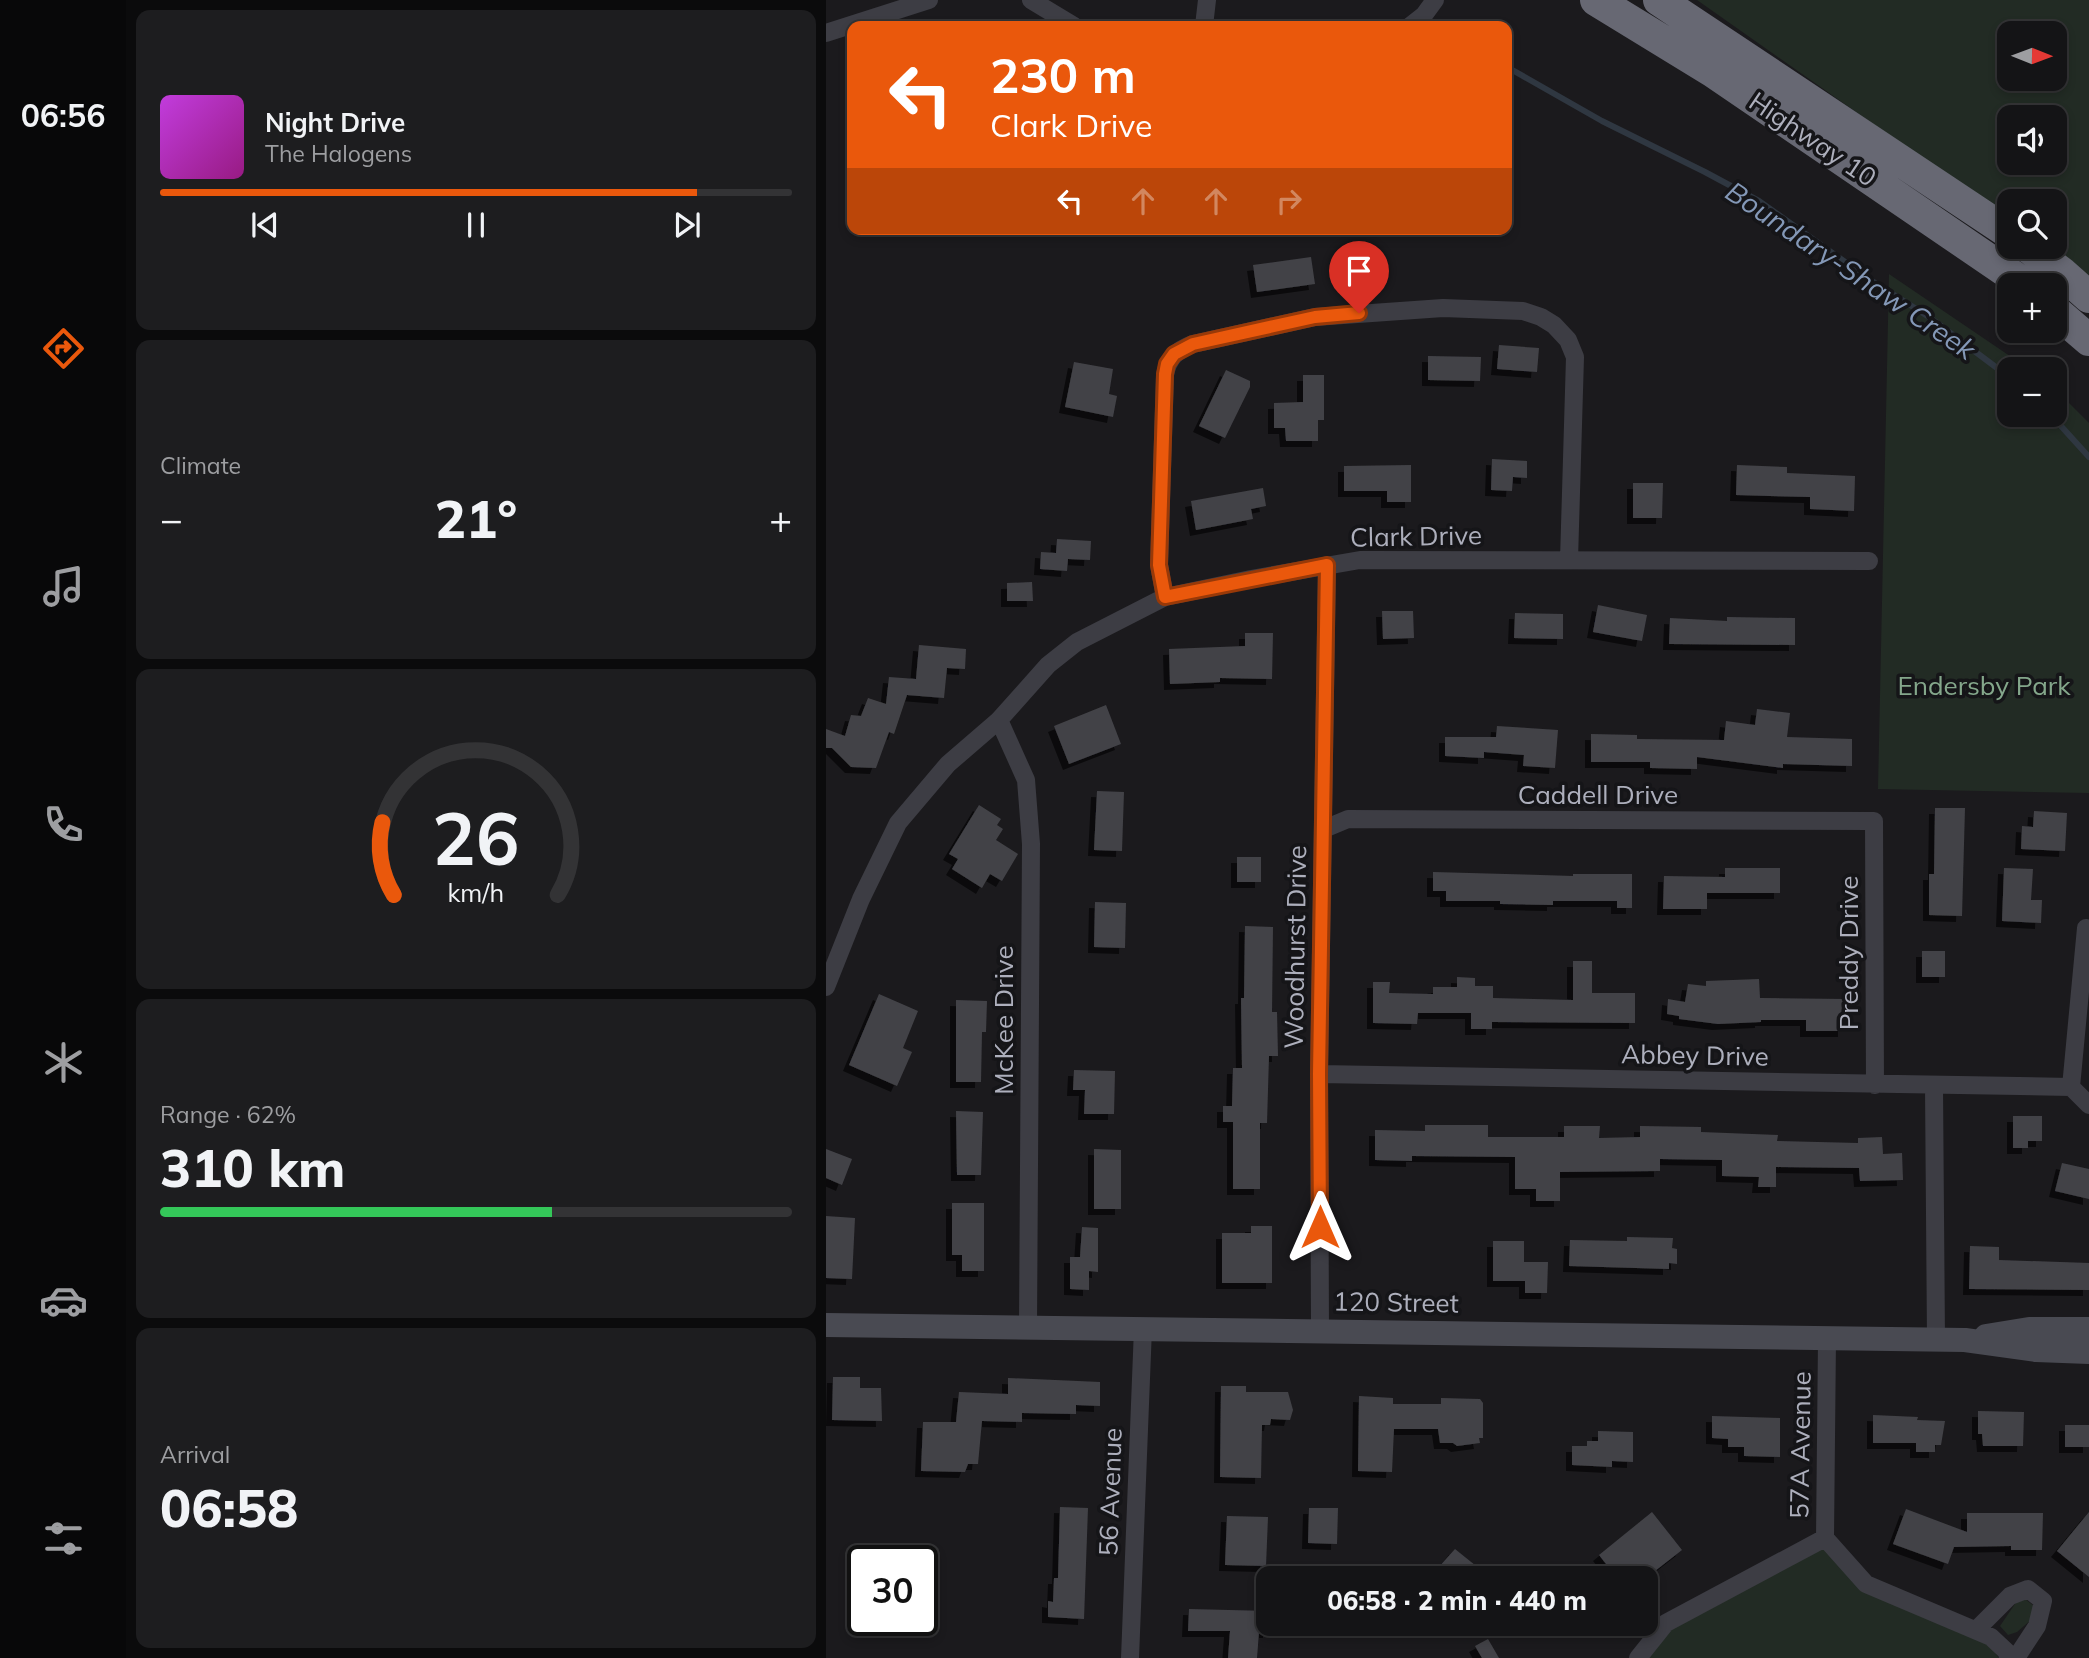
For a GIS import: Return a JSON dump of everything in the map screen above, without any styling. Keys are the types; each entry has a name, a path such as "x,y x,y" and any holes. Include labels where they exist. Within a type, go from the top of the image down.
{"highway":[{"name":"Highway 10","path":"1596,0 1712,71 2008,273"},
{"name":"Highway 10","path":"1659,0 1997,225"},
{"path":"2043,259 2089,297"},
{"path":"2067,321 2089,340"}],"street":[{"path":"863,21 929,0"},
{"path":"1031,0 1066,21"},
{"path":"1205,21 1208,0"},
{"path":"1416,21 1435,0"},
{"path":"826,33 847,26"},
{"path":"1165,597 1159,565 1167,364 1182,348 1193,344 1315,317 1443,308 1523,311 1554,324 1568,341 1575,357 1569,560"},
{"name":"Clark Drive","path":"826,987 861,899 898,822 948,764 999,720 1048,665 1077,642 1165,597 1360,560 1869,561"},
{"name":"Woodhurst Drive","path":"1320,1330 1319,1074 1327,565"},
{"name":"McKee Drive","path":"999,720 1026,780 1031,844 1028,1327"},
{"name":"Caddell Drive","path":"1324,829 1348,819 1874,821"},
{"name":"Preddy Drive","path":"1874,821 1875,1085"},
{"path":"2086,928 2071,1087 2089,1105"},
{"name":"Abbey Drive","path":"1319,1074 1934,1087 2071,1087"},
{"path":"1934,1087 1936,1340"},
{"name":"120 Street","path":"826,1325 1965,1340 2036,1350 2089,1352"},
{"name":"56 Avenue","path":"1130,1658 1143,1328"},
{"name":"120 Street","path":"1965,1340 2029,1329 2089,1329"},
{"name":"57A Avenue","path":"1827,1339 1825,1538 1866,1584 1991,1637 2007,1652 2008,1658"},
{"path":"1638,1658 1666,1623 1825,1538"},
{"path":"1976,1630 2010,1596 2028,1589 2043,1601 2037,1626 2016,1658"}],"green space":[{"path":"1697,0 2089,0 2089,285 2055,259 2067,259 2067,189 1997,189 1997,214"},
{"name":"Endersby Park","path":"1889,274 2011,357 1997,357 1997,427 2067,427 2067,401 2089,423 2089,793 1878,789"},
{"path":"1823,1547 1860,1589 1985,1640 1999,1658 1649,1658 1673,1627"},
{"path":"2025,1599 2034,1606 2032,1619 2017,1632 2008,1635 2000,1626 2017,1601"}],"building":[{"path":"1311,257 1315,284 1257,292 1253,265"},
{"path":"1499,345 1539,348 1537,372 1497,369"},
{"path":"1428,356 1481,357 1480,381 1428,380"},
{"path":"1074,362 1113,369 1109,394 1117,396 1113,417 1065,407"},
{"path":"1226,370 1250,381 1250,387 1225,438 1199,426"},
{"path":"1303,375 1324,375 1324,420 1318,420 1318,441 1286,441 1285,428 1274,428 1274,403 1303,402"},
{"path":"1492,459 1527,461 1527,478 1513,477 1512,491 1491,490"},
{"path":"1411,465 1411,502 1387,502 1387,491 1344,491 1344,466"},
{"path":"1737,465 1787,467 1787,473 1855,476 1854,511 1810,509 1810,497 1736,495"},
{"path":"1633,483 1663,483 1662,518 1633,518"},
{"path":"1263,488 1266,506 1251,509 1253,519 1196,530 1191,501"},
{"path":"1057,539 1091,541 1090,560 1068,559 1067,571 1040,569 1041,552 1056,553"},
{"path":"1032,582 1033,601 1007,601 1007,583"},
{"path":"1598,605 1647,615 1642,641 1593,632"},
{"path":"1382,611 1413,611 1414,638 1383,639"},
{"path":"1515,613 1563,614 1563,639 1514,638"},
{"path":"1727,617 1795,618 1795,645 1669,644 1670,618 1727,621"},
{"path":"1245,633 1273,633 1272,679 1220,678 1220,682 1170,684 1169,649 1245,646"},
{"path":"919,645 966,649 965,669 947,668 944,698 907,695 894,734 889,732 876,768 851,767 832,748 826,748 826,729 845,736 851,715 861,716 868,698 886,704 889,677 916,679"},
{"path":"1106,705 1121,744 1069,764 1054,726"},
{"path":"1757,709 1790,713 1787,737 1852,739 1852,766 1783,764 1783,768 1697,757 1697,769 1650,768 1650,762 1591,762 1591,734 1637,735 1637,739 1724,740 1726,721 1755,725"},
{"path":"1497,726 1558,730 1555,768 1523,766 1524,755 1484,752 1484,758 1445,756 1445,737 1496,737"},
{"path":"1097,791 1124,792 1122,851 1094,850"},
{"path":"979,805 1001,819 997,825 1003,829 996,840 1018,854 1002,881 990,874 982,888 952,869 958,859 949,854"},
{"path":"1935,808 1965,808 1962,916 1929,915 1929,874 1934,874"},
{"path":"2034,811 2067,813 2065,851 2021,849 2022,826 2033,827"},
{"path":"1237,857 1261,857 1261,882 1237,882"},
{"path":"1725,868 1780,868 1780,893 1707,893 1707,909 1663,909 1664,876 1725,877"},
{"path":"2004,868 2033,869 2031,900 2042,900 2041,923 2002,921"},
{"path":"1433,872 1573,876 1632,874 1632,908 1617,908 1617,901 1553,901 1553,905 1446,901 1446,891 1433,891"},
{"path":"1095,902 1126,903 1125,948 1094,947"},
{"path":"1245,926 1273,927 1272,1012 1277,1012 1278,1056 1269,1056 1267,1123 1260,1123 1260,1189 1233,1189 1233,1122 1223,1122 1223,1106 1232,1106 1233,1068 1242,1068 1241,998 1244,998"},
{"path":"1922,951 1945,951 1945,977 1922,977"},
{"path":"1573,961 1592,961 1592,993 1635,993 1635,1023 1492,1022 1492,1029 1471,1029 1471,1013 1418,1013 1417,1024 1373,1023 1373,982 1390,982 1389,993 1433,994 1433,987 1457,987 1457,977 1475,978 1475,986 1493,986 1493,998 1573,1000"},
{"path":"1759,979 1760,998 1844,999 1844,1031 1806,1031 1806,1020 1718,1024 1679,1019 1679,1016 1667,1014 1668,999 1685,1002 1688,984 1706,986 1706,981"},
{"path":"879,994 918,1011 903,1048 912,1052 897,1086 849,1065"},
{"path":"956,1000 987,1001 986,1032 982,1032 981,1082 956,1082"},
{"path":"1074,1070 1115,1071 1114,1114 1084,1114 1085,1090 1073,1090"},
{"path":"956,1111 983,1112 981,1175 957,1175"},
{"path":"2013,1116 2042,1116 2042,1141 2028,1141 2028,1148 2013,1148"},
{"path":"1425,1125 1488,1125 1488,1137 1564,1137 1564,1126 1600,1126 1599,1138 1640,1137 1640,1126 1701,1127 1701,1132 1778,1135 1777,1141 1858,1143 1858,1138 1882,1137 1883,1154 1902,1153 1903,1180 1860,1181 1859,1168 1776,1167 1776,1187 1758,1187 1759,1177 1722,1176 1722,1160 1660,1159 1660,1171 1560,1172 1560,1201 1536,1201 1536,1189 1515,1189 1515,1157 1412,1156 1412,1161 1375,1160 1375,1130 1425,1131"},
{"path":"826,1149 852,1159 842,1185 826,1178"},
{"path":"1094,1149 1121,1150 1121,1209 1094,1209"},
{"path":"2062,1163 2089,1169 2089,1199 2055,1191"},
{"path":"952,1203 984,1203 984,1271 962,1271 962,1255 952,1255"},
{"path":"826,1216 855,1218 852,1279 826,1278"},
{"path":"1251,1226 1272,1226 1272,1283 1222,1283 1222,1233 1251,1233"},
{"path":"1082,1227 1098,1228 1098,1272 1089,1271 1089,1290 1070,1289 1070,1257 1080,1257"},
{"path":"1627,1237 1673,1238 1672,1248 1677,1249 1677,1264 1669,1263 1669,1269 1569,1266 1570,1240 1627,1241"},
{"path":"1493,1241 1524,1241 1524,1262 1548,1262 1547,1293 1525,1293 1525,1281 1493,1281"},
{"path":"1970,1246 1999,1247 1999,1260 2089,1263 2089,1290 1969,1289"},
{"path":"833,1377 860,1377 860,1388 881,1388 882,1421 832,1420"},
{"path":"1008,1378 1100,1382 1100,1406 1076,1405 1076,1414 1022,1413 1022,1422 982,1421 978,1464 968,1464 965,1472 921,1471 923,1422 956,1422 959,1392 1008,1394"},
{"path":"1221,1386 1246,1386 1246,1392 1288,1392 1293,1410 1290,1420 1271,1419 1270,1425 1262,1425 1261,1478 1220,1477"},
{"path":"1359,1396 1393,1398 1393,1404 1441,1404 1441,1398 1480,1399 1483,1403 1483,1438 1479,1438 1480,1443 1457,1446 1453,1443 1440,1443 1438,1429 1394,1429 1392,1472 1358,1471"},
{"path":"1978,1411 2024,1412 2023,1446 1983,1446 1982,1434 1978,1434"},
{"path":"1873,1415 1945,1421 1941,1445 1935,1445 1935,1452 1916,1452 1916,1443 1873,1443"},
{"path":"1712,1416 1780,1418 1780,1457 1744,1456 1744,1447 1728,1447 1728,1439 1712,1438"},
{"path":"2065,1425 2089,1425 2089,1447 2065,1447"},
{"path":"1598,1431 1633,1432 1633,1462 1612,1461 1612,1467 1572,1465 1572,1446 1587,1446 1587,1441 1598,1441"},
{"path":"1060,1507 1088,1508 1084,1619 1048,1617 1048,1601 1053,1602 1054,1578 1058,1578"},
{"path":"1309,1508 1338,1508 1337,1544 1308,1543"},
{"path":"1906,1509 1967,1532 1967,1513 2043,1513 2042,1550 2011,1550 2011,1546 1954,1547 1948,1564 1893,1544"},
{"path":"1652,1512 1682,1550 1658,1569 1658,1566 1608,1566 1599,1555"},
{"path":"2089,1512 2089,1577 2057,1551"},
{"path":"1227,1516 1268,1517 1266,1566 1225,1565"},
{"path":"1455,1549 1476,1566 1440,1566"},
{"path":"1189,1609 1256,1611 1256,1636 1259,1636 1257,1658 1228,1658 1230,1631 1188,1631"},
{"path":"1488,1639 1499,1658 1482,1658 1475,1646"}],"waterway":[{"name":"Boundary-Shaw Creek","path":"1512,70 1602,121 1759,201 1872,281 1929,317 1997,368"},
{"name":"Boundary-Shaw Creek","path":"2062,427 2089,457"}],"route":[{"path":"1320,1227 1319,1074 1327,565 1165,597 1159,565 1165,374 1167,364 1174,354 1193,344 1315,317 1359,313"}]}
